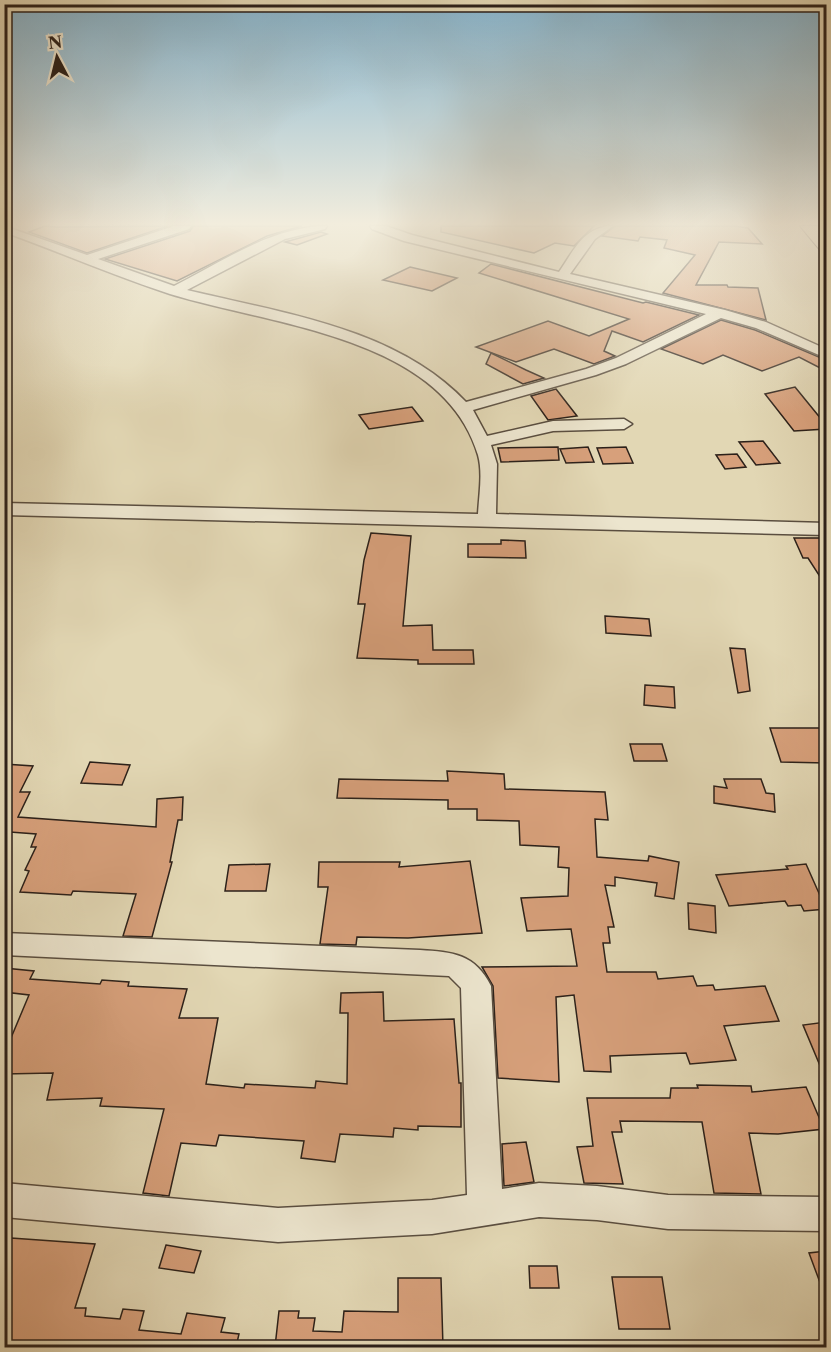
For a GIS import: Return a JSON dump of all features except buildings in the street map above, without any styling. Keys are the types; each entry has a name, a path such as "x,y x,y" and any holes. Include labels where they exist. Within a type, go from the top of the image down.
{"street":[{"path":"170,289 245,306 361,342 394,356 441,387 464,408 487,457 487,520"},
{"path":"175,291 179,289"},
{"path":"614,289 720,313 761,325 826,354"},
{"path":"464,408 601,369 720,313"},
{"path":"481,442 553,426 624,424"},
{"path":"4,509 826,529"},
{"path":"4,944 420,962 450,964 464,970 476,986 485,1208"},
{"path":"4,1200 278,1225 432,1217 539,1200 597,1203 668,1212 826,1214"}]}
